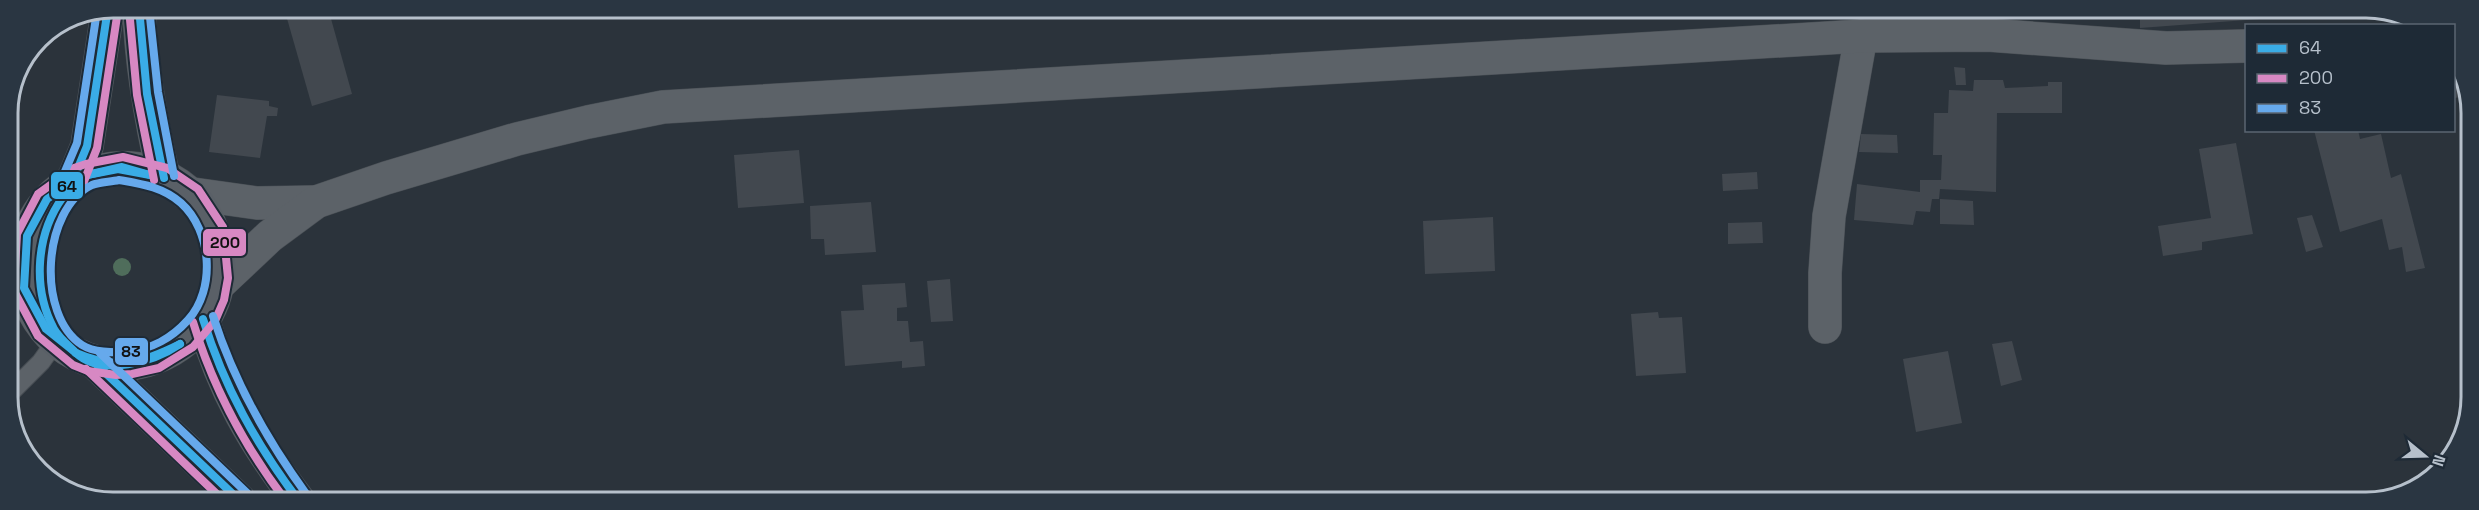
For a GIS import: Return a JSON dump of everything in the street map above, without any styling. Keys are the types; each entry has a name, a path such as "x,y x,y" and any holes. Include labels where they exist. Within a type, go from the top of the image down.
{"main road":[{"path":"140,18 145,83 175,186"},
{"path":"73,180 87,146 106,19"},
{"path":"18,281 22,274 24,245 35,217 43,205 73,180 87,173 118,167 150,172 175,186 200,210 212,229 218,257 217,286 203,319 182,343 155,358 124,365 93,361 56,341 36,317 18,287"},
{"path":"18,214 43,205"},
{"path":"203,319 213,355 234,404 273,467 292,492"},
{"path":"93,361 231,492"}],"street":[{"path":"217,286 270,236 316,202 386,178 517,139 663,107 1861,36 1988,35 2166,48 2245,46"},
{"path":"1825,327 1825,273 1829,216 1861,36"},
{"path":"175,186 257,203 316,202"}],"lane":[{"path":"18,384 41,362 56,341"}],"building":[{"path":"287,18 331,18 352,94 312,106"},
{"path":"2140,18 2260,19 2140,28"},
{"path":"1954,67 1965,68 1966,85 1956,85"},
{"path":"1974,80 2003,80 2005,88 2048,86 2048,82 2062,82 2062,113 1997,113 1996,192 1940,189 1939,199 1932,199 1930,212 1916,211 1913,225 1854,220 1857,184 1920,192 1920,180 1941,180 1942,155 1933,155 1934,113 1948,113 1949,90 1973,91"},
{"path":"2455,81 2459,97 2455,98"},
{"path":"217,95 269,101 269,106 278,108 277,116 267,116 260,158 209,152"},
{"path":"2315,132 2358,132 2360,139 2381,134 2391,178 2401,174 2425,268 2406,272 2402,247 2389,250 2382,219 2340,232"},
{"path":"1861,134 1897,135 1898,153 1859,152"},
{"path":"2236,143 2253,234 2202,242 2202,250 2163,256 2158,226 2211,218 2199,149"},
{"path":"799,150 804,203 738,208 734,155"},
{"path":"1757,172 1758,189 1723,191 1722,174"},
{"path":"1940,199 1973,201 1974,225 1940,224"},
{"path":"871,202 876,252 825,255 824,239 811,239 810,206"},
{"path":"2312,215 2323,247 2306,252 2297,218"},
{"path":"1493,217 1495,271 1425,274 1423,221"},
{"path":"1762,222 1763,243 1728,244 1728,223"},
{"path":"950,279 953,321 931,322 927,281"},
{"path":"905,283 907,307 897,308 897,321 908,321 910,342 923,341 925,366 902,368 902,361 845,366 841,311 864,310 862,285"},
{"path":"1658,312 1659,318 1682,317 1686,373 1636,376 1631,314"},
{"path":"2012,341 2022,380 2001,386 1992,344"},
{"path":"1948,351 1962,423 1916,432 1903,359"}],"transit line":[{"name":"200","path":"83,184 97,148 117,18"},
{"name":"200","path":"130,18 137,95 154,180"},
{"name":"64","path":"140,18 147,94 164,178"},
{"name":"83","path":"150,18 158,92 174,176"},
{"name":"64","path":"73,180 87,146 106,19"},
{"name":"83","path":"63,176 77,143 96,20"},
{"name":"200","path":"18,232 38,194 74,168 123,157 167,168 198,189 223,227 228,278 224,300 215,321 193,347 159,368 132,374 116,375 88,371 73,365 38,336 18,299"},
{"name":"64","path":"87,175 122,167 150,175"},
{"name":"64","path":"87,175 118,169 150,175"},
{"name":"64","path":"76,353 46,329 24,288 27,236 47,199 80,177 87,175"},
{"name":"64","path":"76,353 61,339 47,313 42,296 40,262 42,244 54,212 65,194 87,175"},
{"name":"83","path":"119,180 160,190 181,203 199,229 207,260 206,277 197,307 175,333 144,348 126,352 97,351 82,345 67,330 57,311 52,288 51,263 55,238 63,216 75,198 92,185 119,180"},
{"name":"83","path":"213,316 231,364 252,409 305,492"},
{"name":"64","path":"203,319 231,391 255,436 292,492"},
{"name":"200","path":"193,322 210,370 231,416 280,492"},
{"name":"64","path":"76,353 104,362 129,362 153,356 180,344"},
{"name":"64","path":"76,353 100,364 128,364 143,361 180,344"},
{"name":"83","path":"100,353 246,492"},
{"name":"64","path":"93,361 231,492"},
{"name":"200","path":"86,369 215,492"}]}
